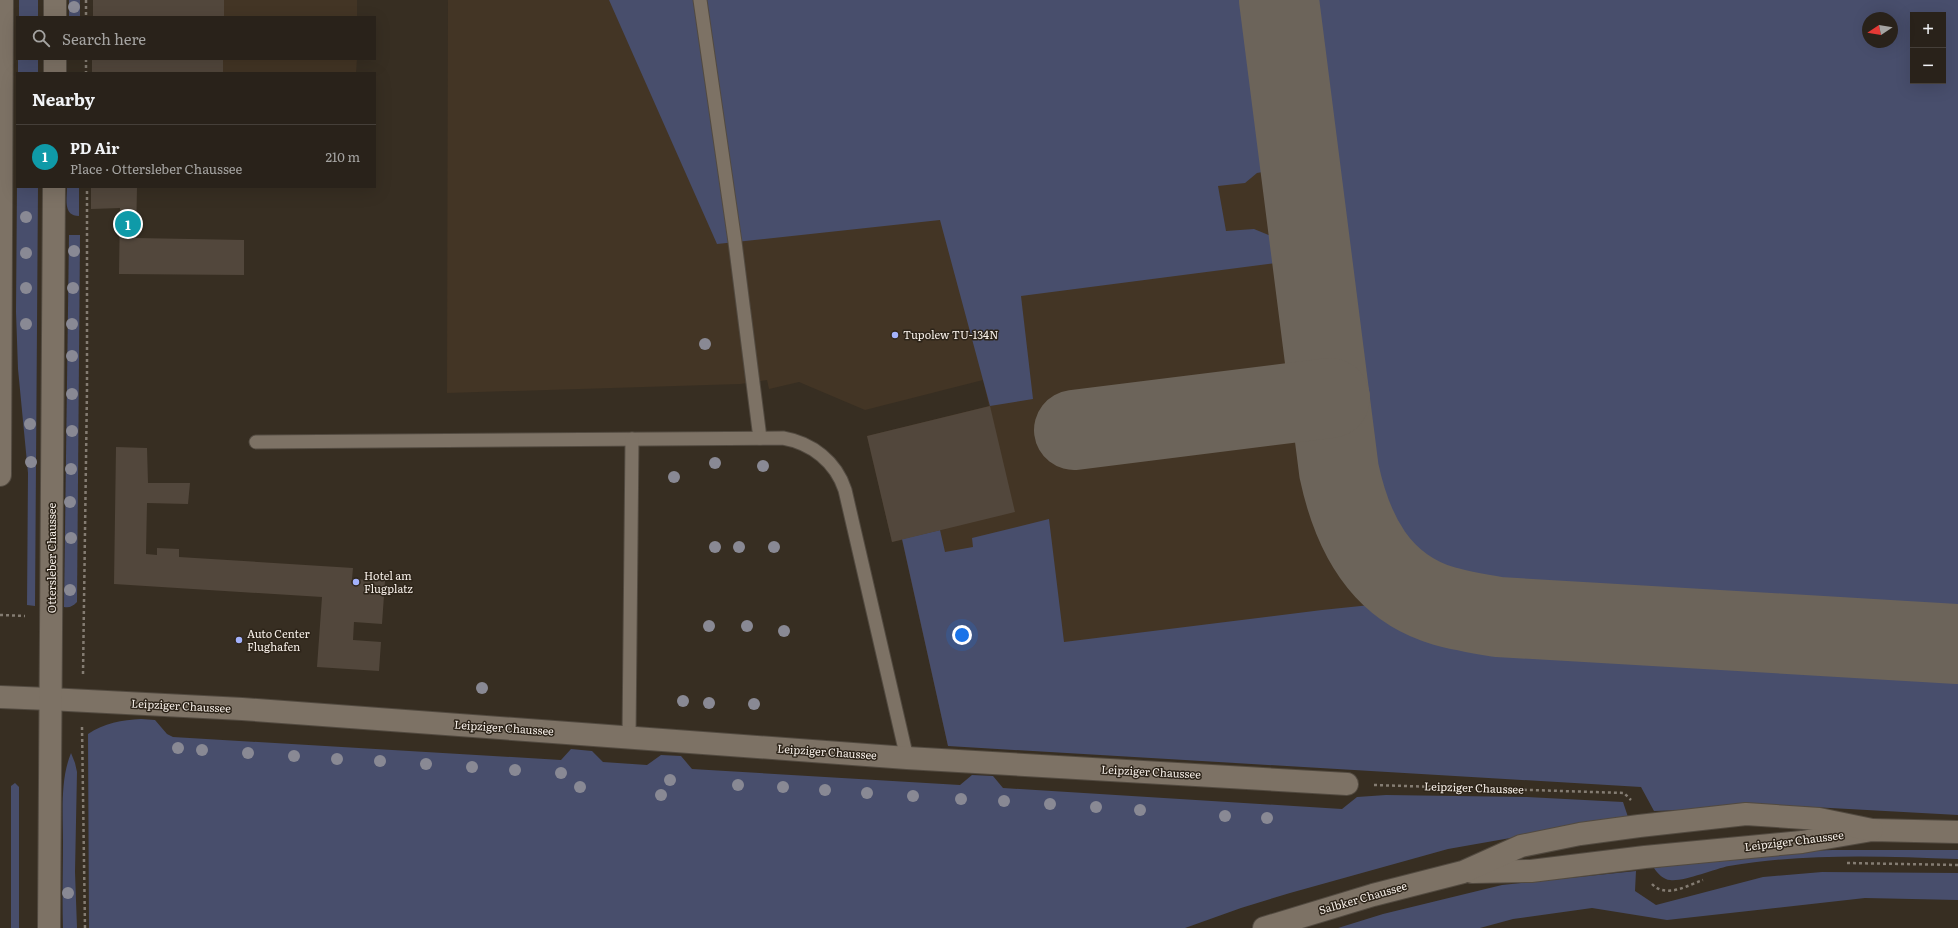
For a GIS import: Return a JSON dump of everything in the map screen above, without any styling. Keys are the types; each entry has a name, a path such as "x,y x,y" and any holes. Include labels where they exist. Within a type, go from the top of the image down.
{"main road":[{"path":"0,475 2,0"},
{"path":"55,0 55,16"},
{"path":"55,60 55,72"},
{"name":"Ottersleber Chaussee","path":"49,928 49,699 54,188"},
{"name":"Leipziger Chaussee","path":"0,697 242,709 907,758 1347,784"},
{"name":"Leipziger Chaussee","path":"1639,826 1746,814 1819,819 1872,830 1958,832"},
{"name":"Salbker Chaussee","path":"1264,928 1373,895 1463,872 1521,846 1580,834 1639,826"},
{"name":"Leipziger Chaussee","path":"1645,857 1802,842 1872,830"},
{"name":"Salbker Chaussee","path":"1463,872 1531,872 1645,857"}],"lane":[{"path":"700,0 735,242 760,438"},
{"path":"256,442 760,438 791,440 810,447 828,462 842,483 907,758"},
{"path":"629,737 632,439"}],"path":[{"path":"86,0 86,16"},
{"path":"86,60 86,72"},
{"path":"83,678 87,389 87,188"},
{"path":"0,615 25,616"},
{"path":"82,738 84,928"},
{"name":"Leipziger Chaussee","path":"1347,784 1624,792 1633,801"}],"shaded area":[{"path":"19,0 38,0 38,16 19,16"},
{"path":"69,0 80,0 80,16 69,16"},
{"path":"224,0 357,0 357,16 224,16"},
{"path":"448,0 1958,0 1958,783 1636,762 948,746 902,540 892,542 867,436 989,406 983,380 865,410 799,382 769,389 767,380 740,384 447,393"},
{"path":"609,0 1243,0 1268,171 1257,173 1245,183 1218,186 1226,231 1254,229 1271,236 1276,263 1021,296 1033,399 990,406 940,220 717,244"},
{"path":"1314,0 1958,0 1958,610 1508,584 1467,578 1446,570 1431,562 1406,541 1396,528 1381,499 1375,482"},
{"path":"18,60 38,60 38,72 18,72"},
{"path":"223,60 357,60 356,72 223,72"},
{"path":"17,188 38,188 35,606 27,605 28,473 18,369 16,312"},
{"path":"67,188 79,188 79,216 70,213 67,206"},
{"path":"69,235 80,235 77,602 74,605 64,607"},
{"path":"1049,519 1064,642 1380,604 1394,617 1422,635 1451,645 1502,653 1958,679 1958,815 1794,806 1654,811 1641,787 948,746 902,539 940,530 945,552 973,547 972,538"},
{"path":"141,719 155,720 167,734 173,737 561,760 571,749 592,751 603,762 647,765 661,755 681,756 692,769 960,785 972,775 993,776 1003,788 1342,809 1357,797 1386,795 1527,797 1623,802 1628,817 1448,849 1290,893 1241,908 1185,928 89,928 88,734 100,727 113,723"},
{"path":"71,753 77,772 75,872 77,928 63,928 63,797 67,763"},
{"path":"15,783 19,787 19,928 11,928 11,786"},
{"path":"1833,850 1958,850 1958,859 1843,856 1786,859 1729,866 1676,880 1663,878 1654,868 1772,852"},
{"path":"1636,871 1635,891 1656,905 1763,877 1822,872 1958,873 1958,900 1865,898 1667,920 1592,908 1513,919 1480,928 1338,928 1383,914 1502,885"}],"building":[{"path":"93,0 224,0 224,16 93,16"},
{"path":"92,60 223,60 223,72 92,72"},
{"path":"91,188 137,188 136,238 244,240 244,275 119,274 120,208 91,209"},
{"path":"990,406 1015,512 892,542 867,436"},
{"path":"116,447 147,448 148,483 190,483 188,504 147,503 146,554 157,555 157,548 179,549 179,557 353,568 352,579 385,581 382,624 354,622 353,640 381,642 379,671 317,667 322,597 114,584"}],"taxiway":[{"path":"1279,0 1339,471 1352,515 1361,536 1372,554 1386,571 1402,585 1421,597 1451,608 1498,617 1958,644"},
{"path":"1074,430 1330,398"}],"place":[{"name":"PD Air","path":"128,224"},
{"name":"Tupolew TU-134N","path":"895,335"},
{"name":"Hotel am Flugplatz","path":"356,582"},
{"name":"Auto Center Flughafen","path":"239,640"}]}
